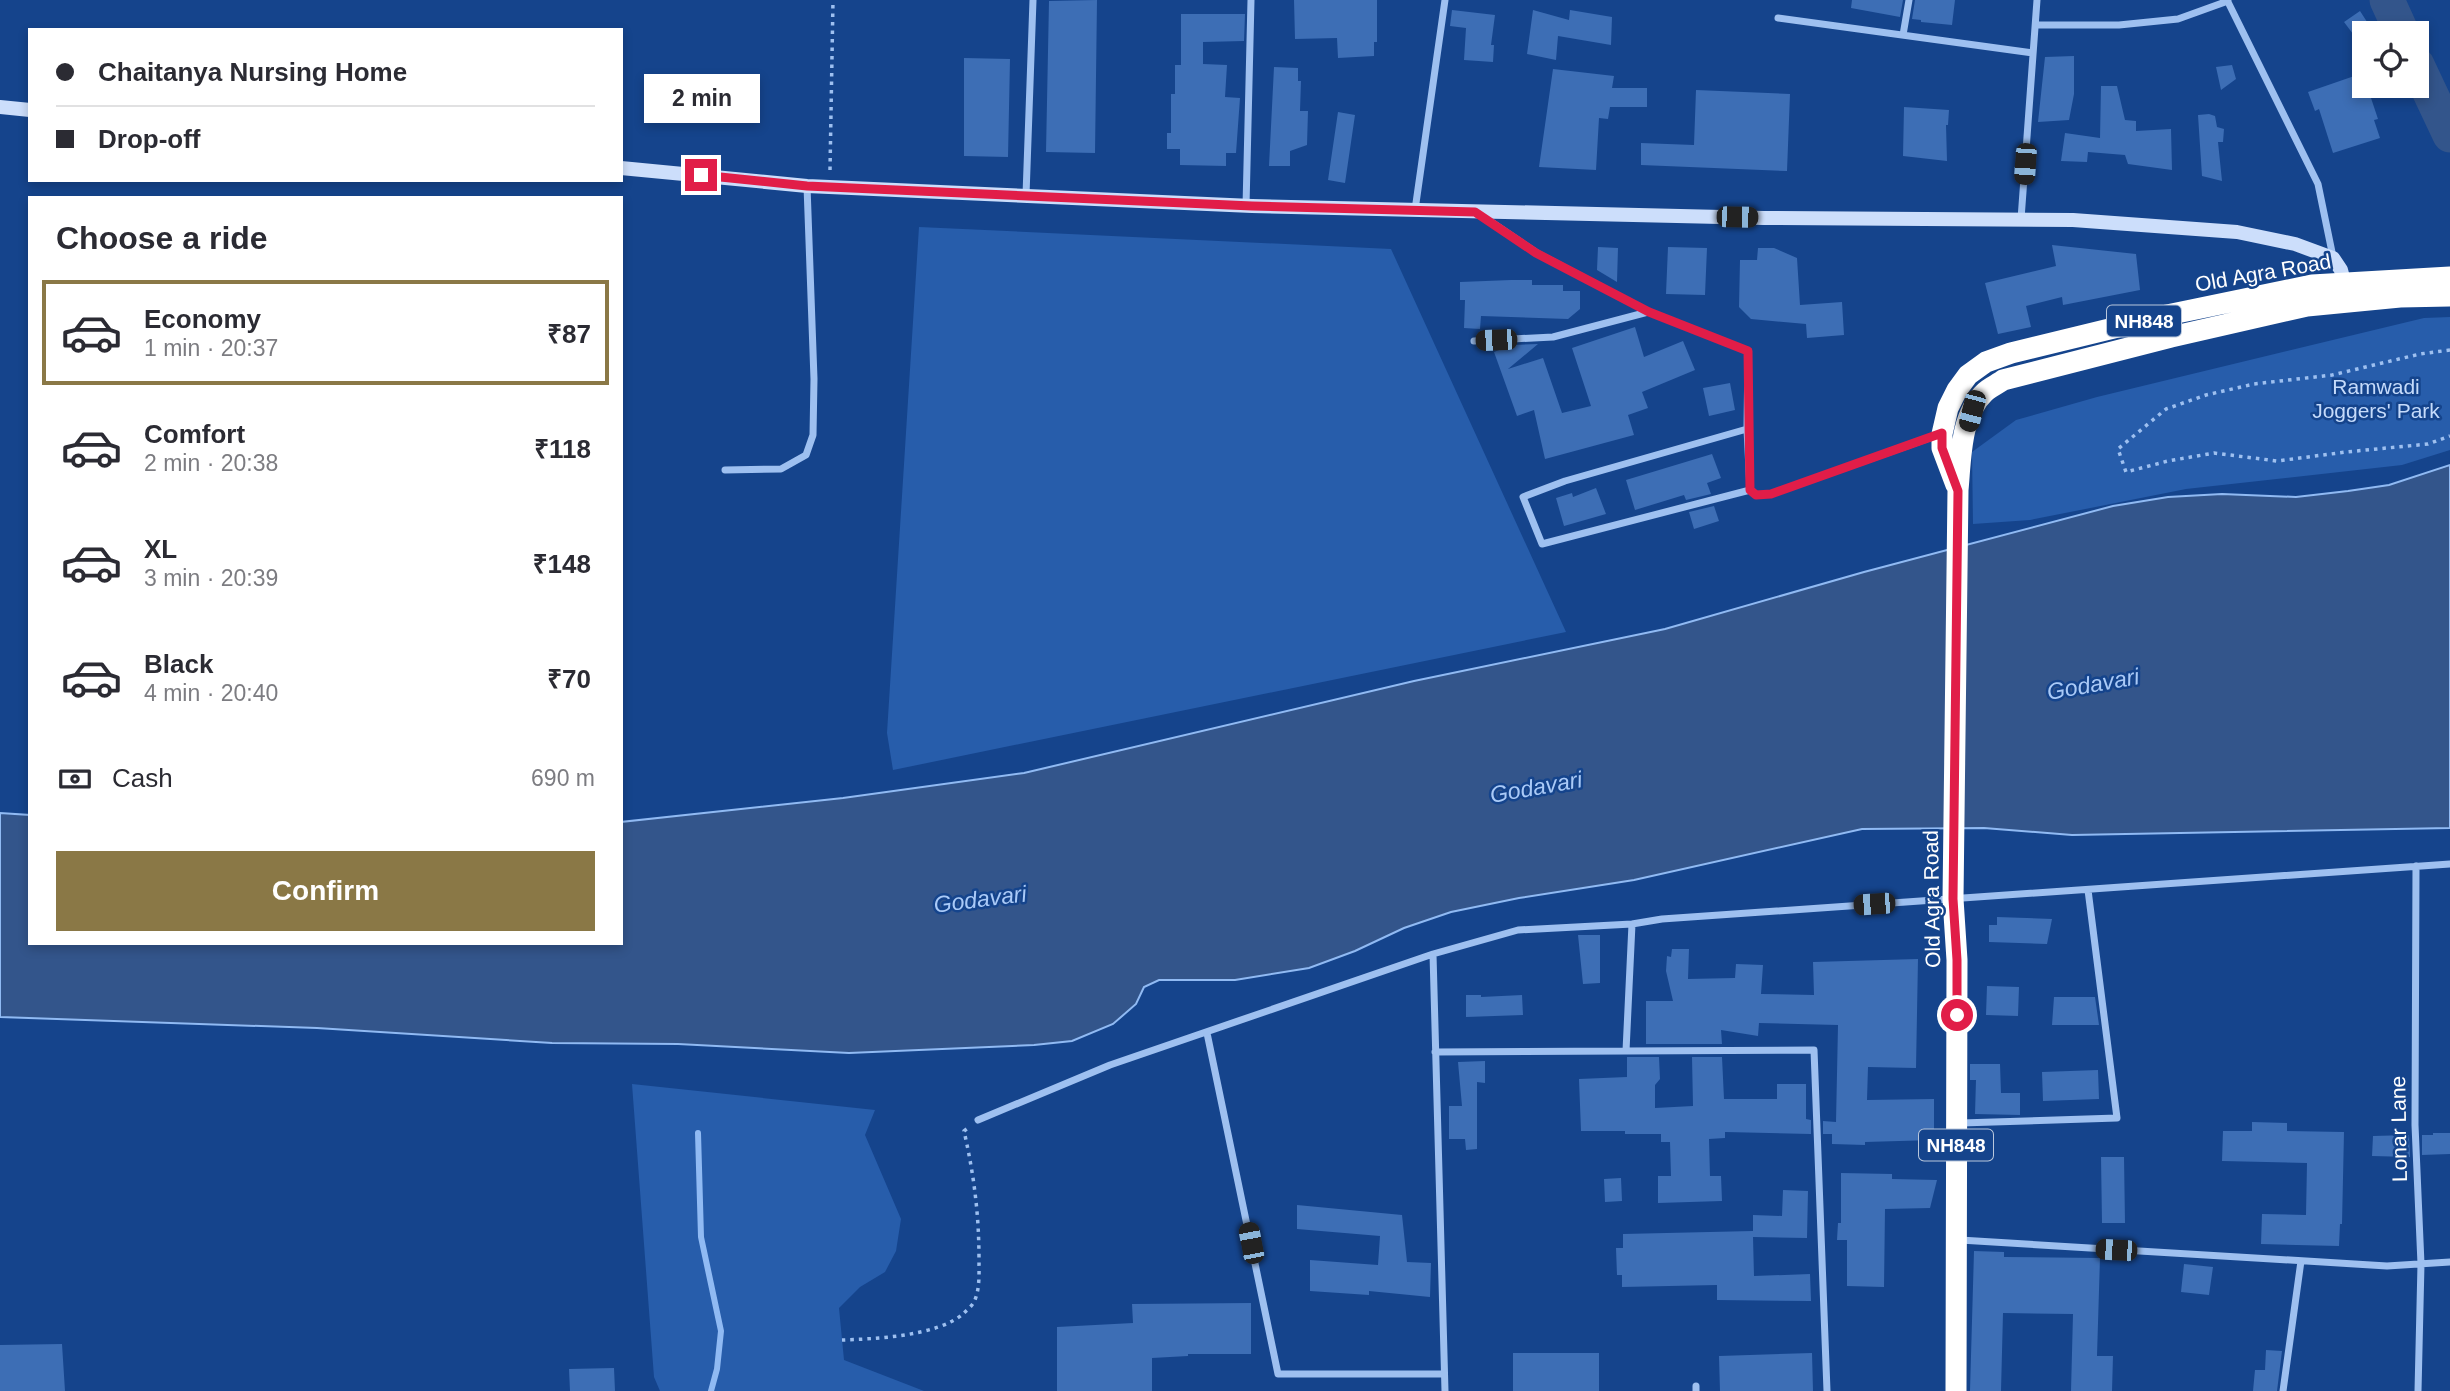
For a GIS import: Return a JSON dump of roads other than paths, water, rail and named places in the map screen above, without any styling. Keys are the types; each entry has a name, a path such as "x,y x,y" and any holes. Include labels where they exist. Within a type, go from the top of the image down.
{"highway":[{"name":"Old Agra Road","path":"1956,1391 1957,960 1953,899 1958,491 1962,445 1972,411 1985,392 2003,380 2307,306 2346,292 2450,277"},
{"name":"Old Agra Road","path":"1958,491 1942,448 1942,433 1948,408 1956,390 1968,375 1998,357 2167,315 2312,285 2346,292 2400,297 2450,296"}],"main road":[{"path":"0,107 28,110"},
{"path":"623,167 807,186 1246,206 1750,218 2073,220 2237,232 2295,244 2333,258 2346,292"}],"street":[{"path":"1026,195 1033,0"},
{"path":"1246,206 1251,0"},
{"path":"1415,210 1445,0"},
{"path":"1903,35 1909,0"},
{"path":"2021,220 2038,0"},
{"path":"2036,25 2119,25 2178,19 2228,1 2318,184 2333,258"},
{"path":"1778,18 2033,53"},
{"path":"725,470 781,469 806,455 813,435 814,379 807,186"},
{"path":"1475,212 1536,253 1649,312 1748,351 1747,429 1750,490 1756,495 1771,494 1942,433"},
{"path":"1474,341 1553,337 1649,312"},
{"path":"1747,429 1565,481 1523,497 1542,544 1750,490"},
{"path":"978,1120 1110,1065 1433,954 1518,930 2450,864"},
{"name":"Lonar Lane","path":"2416,866 2415,1125 2421,1264 2418,1391"},
{"path":"1956,1124 2117,1118 2088,890"},
{"path":"1626,1051 1632,924"},
{"path":"1433,954 1445,1391"},
{"path":"1207,1033 1278,1374 1444,1374"},
{"path":"1435,1052 1814,1050 1827,1391"},
{"path":"1956,1240 2387,1266 2450,1262"},
{"path":"2283,1391 2301,1261"}],"water":[{"name":"Godavari","path":"2450,465 2450,828 2072,835 1984,828 1862,829 1634,880 1451,912 1404,928 1355,951 1309,968 1235,980 1159,980 1144,987 1136,1004 1113,1024 1072,1041 1034,1045 849,1053 678,1044 552,1043 317,1028 0,1017 0,813 28,815 28,945 623,945 623,822 843,798 1024,773 1414,681 1665,629 1864,572 2113,506 2168,497 2222,494 2296,497 2389,485"}],"waterway":[{"path":"2387,0 2397,21"},
{"path":"2429,90 2450,135"},
{"path":"698,1133 701,1237 721,1331 717,1369 711,1391"}],"park label":[{"name":"Ramwadi Joggers' Park","path":"2376,399"}]}
